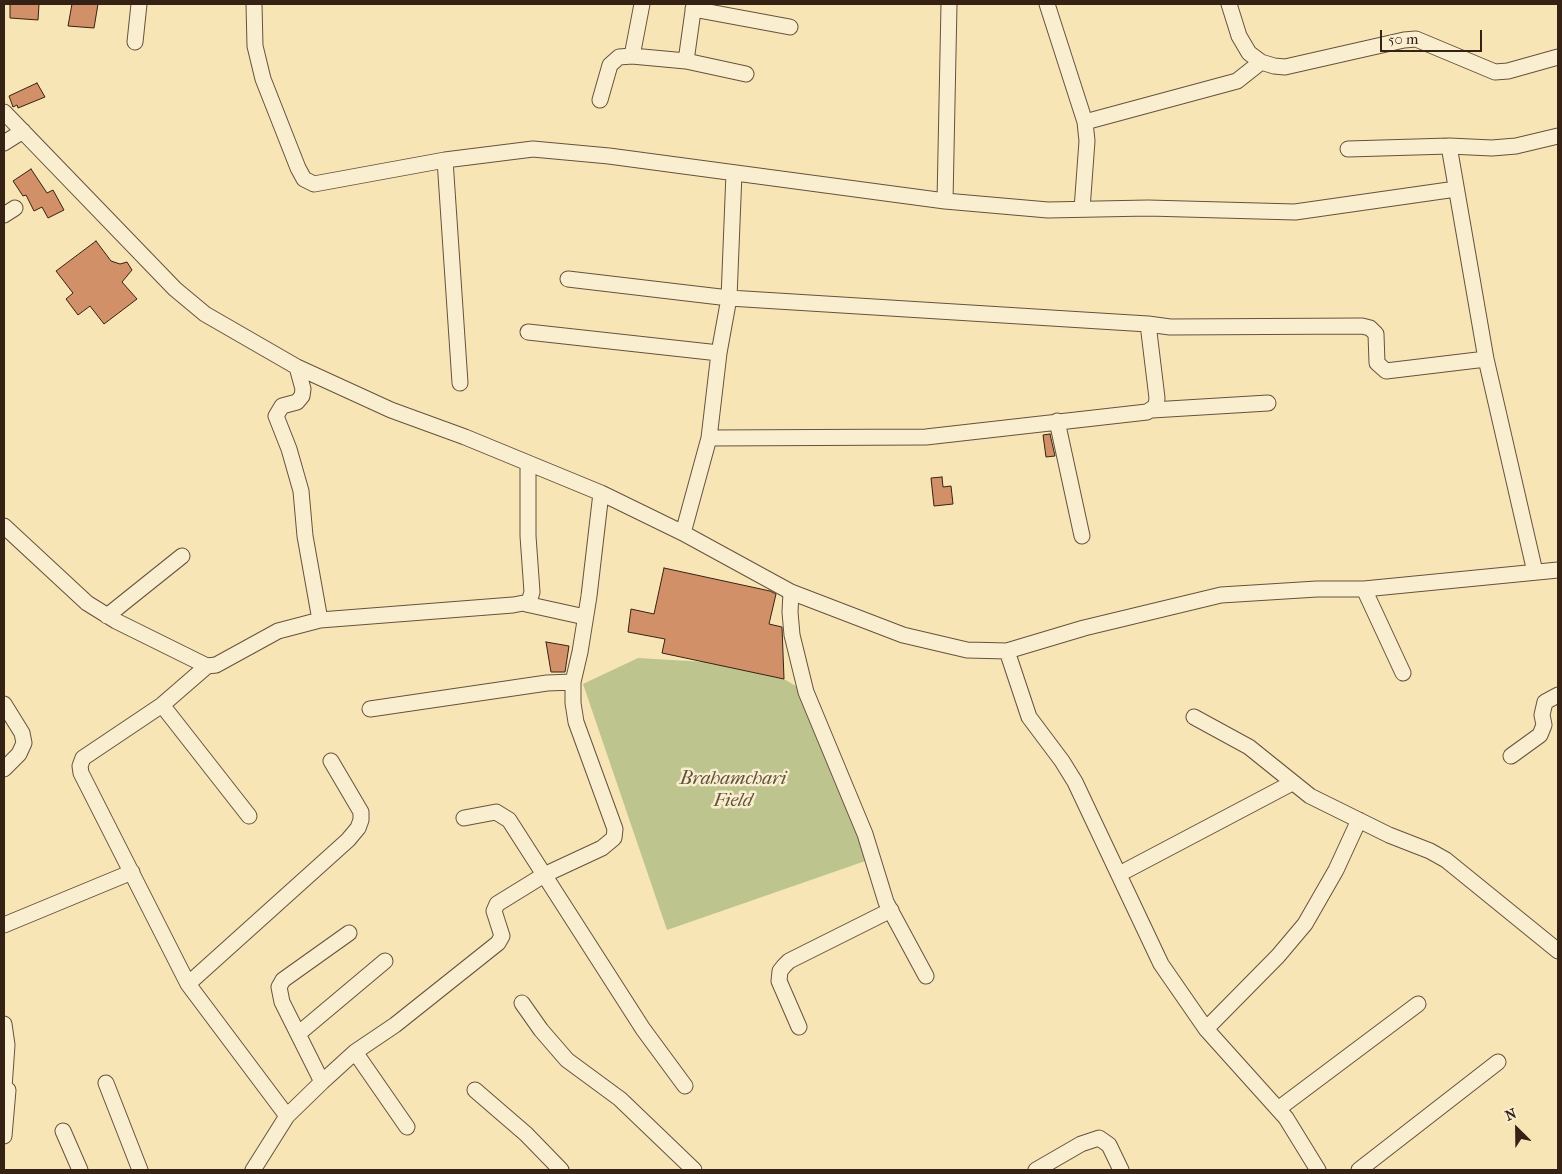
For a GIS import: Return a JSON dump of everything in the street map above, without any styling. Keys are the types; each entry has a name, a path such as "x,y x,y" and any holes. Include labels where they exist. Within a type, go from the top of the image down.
{"street":[{"path":"135,42 139,4"},
{"path":"254,4 258,64 298,168 304,179 314,184 446,160 533,149 609,156 945,202 1048,210 1148,208 1295,212 1456,189"},
{"path":"632,56 642,4"},
{"path":"945,202 950,4"},
{"path":"1047,4 1085,122 1087,141 1082,209"},
{"path":"1229,4 1239,36 1249,53 1261,62 1285,67 1404,40 1416,39 1495,72 1508,71 1558,57"},
{"path":"686,61 693,6 790,27"},
{"path":"600,100 610,65 619,57 632,56 686,61 746,74"},
{"path":"1085,122 1236,80 1261,62"},
{"path":"4,112 188,301 205,314 297,366 391,410 465,437 601,494 683,533 791,592 903,635 967,650 1007,651 1103,623 1220,595 1317,589 1364,589 1558,570"},
{"path":"4,143 23,131"},
{"path":"1348,149 1449,146 1500,148 1558,136"},
{"path":"1449,146 1486,359 1535,572"},
{"path":"446,160 460,382"},
{"path":"683,533 709,438 719,353 729,298 734,173"},
{"path":"568,279 729,298 1148,324 1170,327 1362,326 1370,328 1376,334 1377,363 1386,371 1486,359"},
{"path":"1148,324 1157,398 1156,406 1152,410"},
{"path":"528,332 719,353"},
{"path":"297,366 304,389 302,396 297,402 282,406 276,416 289,449 301,491 305,536 320,620"},
{"path":"709,438 926,437 1152,410 1268,403"},
{"path":"1057,421 1082,536"},
{"path":"526,604 531,598 532,592 528,536 528,464"},
{"path":"252,1170 287,1116 322,1082 356,1052 395,1025 498,943 502,936 495,916 495,907 544,875 602,848 616,834 576,722 573,682 586,618 601,494"},
{"path":"4,526 70,590 107,616 207,666"},
{"path":"107,616 182,556"},
{"path":"1364,589 1402,673"},
{"path":"791,592 792,636 806,692 865,834 891,910 926,976"},
{"path":"287,1116 188,984 81,773 80,766 83,758 162,705 207,666 216,664 278,631 320,620 526,604 586,618"},
{"path":"1007,651 1029,717 1062,761 1075,782 1161,964 1206,1029 1278,1109 1307,1150 1318,1170"},
{"path":"370,709 547,683 573,682"},
{"path":"1511,756 1540,735 1544,725 1542,715 1545,702 1558,695"},
{"path":"4,704 22,733 24,743 19,754 4,769"},
{"path":"162,705 249,816"},
{"path":"1194,717 1250,747 1292,784 1310,796 1446,860 1508,913 1558,951"},
{"path":"188,984 348,840 358,828 361,812 331,761"},
{"path":"1127,870 1292,784"},
{"path":"464,818 496,812 503,814 643,1029 685,1086"},
{"path":"1206,1029 1278,956 1305,924 1336,870 1359,820"},
{"path":"4,925 132,872"},
{"path":"799,1027 779,981 780,971 789,961 891,910"},
{"path":"322,1082 282,1002 279,987 283,980 348,933"},
{"path":"298,1034 385,961"},
{"path":"522,1004 567,1060 620,1099 694,1170"},
{"path":"1278,1109 1418,1004"},
{"path":"4,1024 6,1045 4,1136"},
{"path":"356,1052 407,1127"},
{"path":"1360,1170 1498,1062"},
{"path":"106,1083 140,1170"},
{"path":"475,1090 526,1134 561,1170"},
{"path":"63,1131 80,1170"},
{"path":"1036,1170 1081,1144 1099,1138 1109,1145 1121,1170"}],"green space":[{"name":"Brahamchari Field","path":"638,658 706,662 784,679 806,692 874,858 667,930 583,684"}],"building":[{"path":"10,4 39,4 38,20 10,18"},
{"path":"72,4 98,4 94,28 68,26"},
{"path":"37,83 45,97 18,108 17,105 13,107 9,96"},
{"path":"31,169 47,193 53,190 64,210 48,218 42,207 34,211 26,195 23,196 13,181"},
{"path":"96,241 111,261 120,264 127,262 132,270 122,282 137,299 104,324 90,306 78,315 66,299 73,293 56,271"},
{"path":"1050,434 1055,456 1046,457 1043,435"},
{"path":"942,477 943,487 951,486 953,504 934,506 931,478"},
{"path":"664,568 770,591 776,594 769,624 782,627 784,679 662,653 665,639 628,632 631,609 654,614"},
{"path":"546,642 569,646 565,672 551,672"}]}
